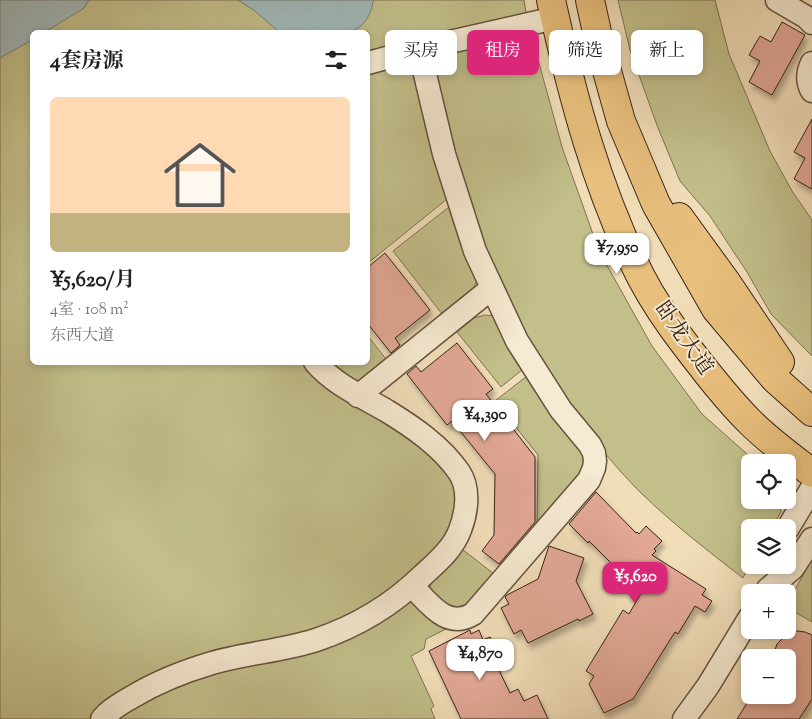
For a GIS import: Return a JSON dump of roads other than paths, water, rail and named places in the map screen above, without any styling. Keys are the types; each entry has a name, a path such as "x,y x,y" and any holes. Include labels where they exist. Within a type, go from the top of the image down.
{"main road":[{"path":"590,0 600,46 621,121 641,168 727,283 812,412"},
{"name":"卧龙大道","path":"553,9 585,136 615,220 642,278 671,326 711,378 751,423 812,473"}],"street":[{"path":"777,0 806,17 812,23"},
{"path":"457,38 553,9"},
{"path":"370,62 385,58"},
{"path":"812,63 808,77 812,91"},
{"path":"412,586 438,613 458,620 468,617 478,608 588,480 596,461 590,445 561,410 516,341 475,251 444,154 425,75"},
{"path":"358,396 492,288"},
{"path":"102,719 113,708 140,692 193,669 213,662 290,647 337,632 377,611 412,586 444,556 457,539 464,522 466,506 466,489 458,470 440,450 407,424 329,377 318,365"},
{"path":"793,519 812,488"},
{"path":"774,584 793,568 812,539"},
{"path":"684,719 708,686 741,632"}],"water":[{"path":"0,0 89,0 84,8 48,30 30,30 30,41 0,58"},
{"path":"238,0 373,0 366,20 359,28 354,30 277,30 255,11"}]}
